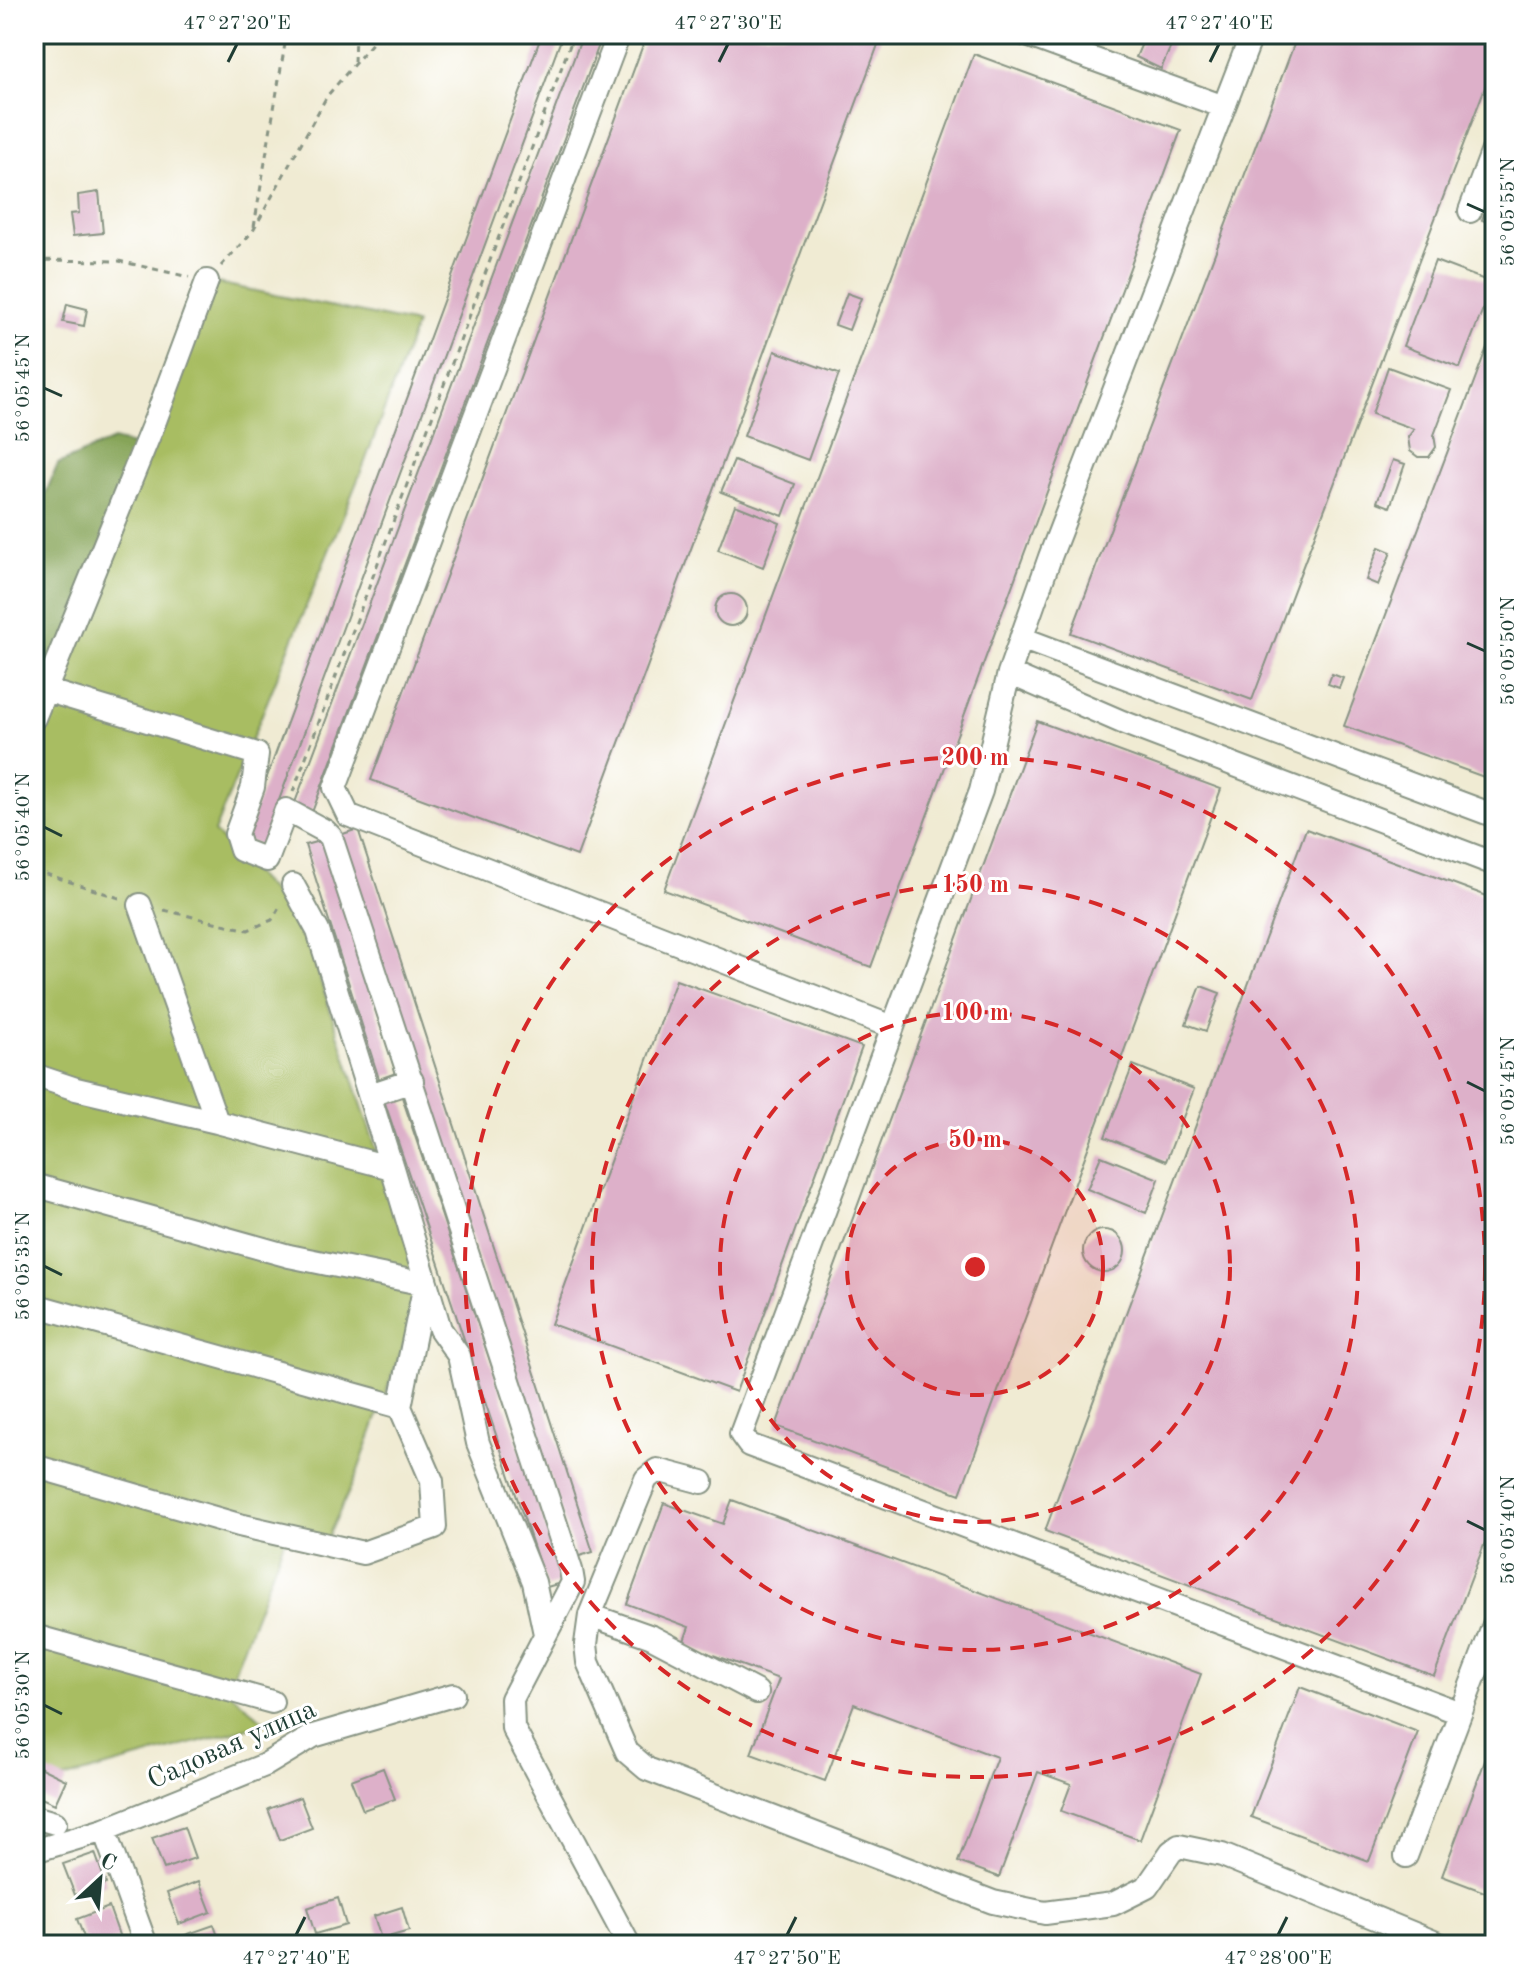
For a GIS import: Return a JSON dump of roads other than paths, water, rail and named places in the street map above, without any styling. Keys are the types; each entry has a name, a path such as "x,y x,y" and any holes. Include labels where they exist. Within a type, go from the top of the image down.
{"street":[{"path":"619,34 335,788 348,815 892,1027"},
{"path":"1024,34 1224,107"},
{"path":"1252,34 1021,638 1009,673 981,791 741,1434 749,1445 1460,1713"},
{"path":"1470,211 1495,145"},
{"path":"34,718 156,418 207,281"},
{"path":"1021,638 1495,816"},
{"path":"1009,673 1122,722 1495,864"},
{"path":"45,690 257,754 253,787 236,834 241,850 267,860 286,810 331,837 571,1570 573,1582 512,1699 513,1728 629,1945"},
{"path":"293,885 318,931 425,1284 440,1329 459,1356 478,1443 534,1582 545,1634"},
{"path":"140,905 217,1122"},
{"path":"34,1075 76,1089 392,1168"},
{"path":"370,1095 412,1081"},
{"path":"34,1185 289,1256 425,1284"},
{"path":"34,1466 239,1525 363,1553 435,1527 432,1481 400,1407 425,1284"},
{"path":"34,1305 400,1407"},
{"path":"702,1482 657,1470 646,1479 590,1615 586,1644 588,1662 627,1752 647,1769 993,1902 1045,1913 1113,1904 1147,1887 1171,1852 1179,1846 1222,1855 1441,1945"},
{"path":"590,1615 652,1637 757,1692"},
{"path":"1406,1856 1495,1622"},
{"path":"34,1636 272,1702"},
{"name":"Садовая улица","path":"34,1851 104,1830 265,1765 313,1736 453,1695"},
{"path":"104,1830 146,1945"}]}
